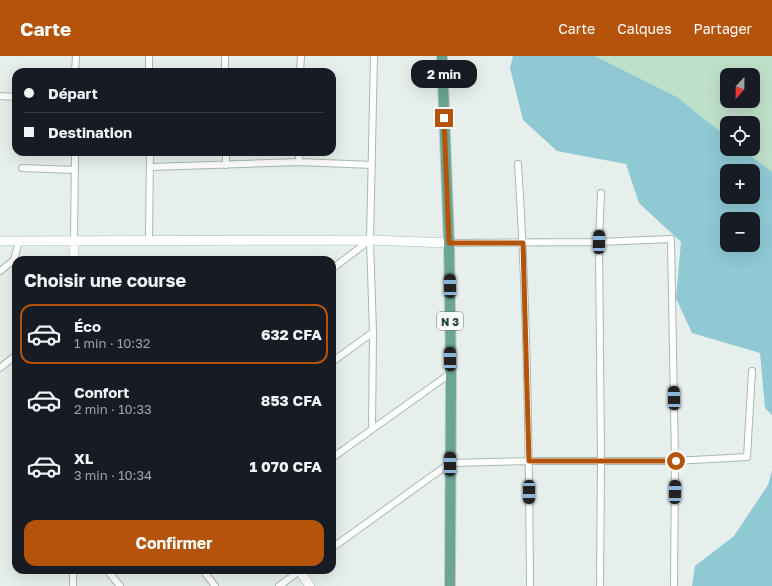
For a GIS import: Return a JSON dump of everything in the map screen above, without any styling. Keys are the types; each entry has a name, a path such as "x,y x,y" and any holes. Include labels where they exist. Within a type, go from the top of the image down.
{"main road":[{"name":"N 3","path":"442,56 449,243 451,373 450,586"},
{"path":"74,240 74,256"},
{"path":"0,241 370,240 449,243"},
{"path":"302,574 310,586"}],"street":[{"path":"76,56 76,68"},
{"path":"149,56 149,68"},
{"path":"224,56 225,68"},
{"path":"300,68 301,56"},
{"path":"372,429 373,332 370,240 374,56"},
{"path":"0,96 12,97"},
{"path":"74,240 75,156"},
{"path":"149,240 150,156"},
{"path":"226,156 226,165"},
{"path":"299,156 299,162"},
{"path":"150,167 299,162 372,165"},
{"path":"518,164 523,243 529,461 530,586"},
{"path":"22,168 75,170"},
{"path":"600,586 601,461 599,242 601,192"},
{"path":"449,243 599,242 671,239 676,461 674,586"},
{"path":"336,266 370,240"},
{"path":"15,256 19,241"},
{"path":"0,271 12,262"},
{"path":"336,359 373,332"},
{"path":"0,368 12,358"},
{"path":"336,545 450,464 529,461 676,461 747,457 752,372"},
{"path":"336,455 451,373"},
{"path":"73,574 73,586"},
{"path":"110,574 120,586"},
{"path":"206,574 215,586"},
{"path":"279,586 295,574"}],"green space":[{"path":"595,56 772,56 772,172 751,156 760,156 760,116 720,116 720,131 677,97"}],"water":[{"path":"513,56 595,56 677,97 720,131 720,156 751,156 772,172 772,415 765,408 760,353 692,333 676,298 681,242 639,203 626,164 557,151 523,120 510,68"},
{"path":"772,470 772,586 692,586 695,566 734,536 768,485"}],"route":[{"path":"444,118 449,243 523,243 529,461 676,461"}]}
